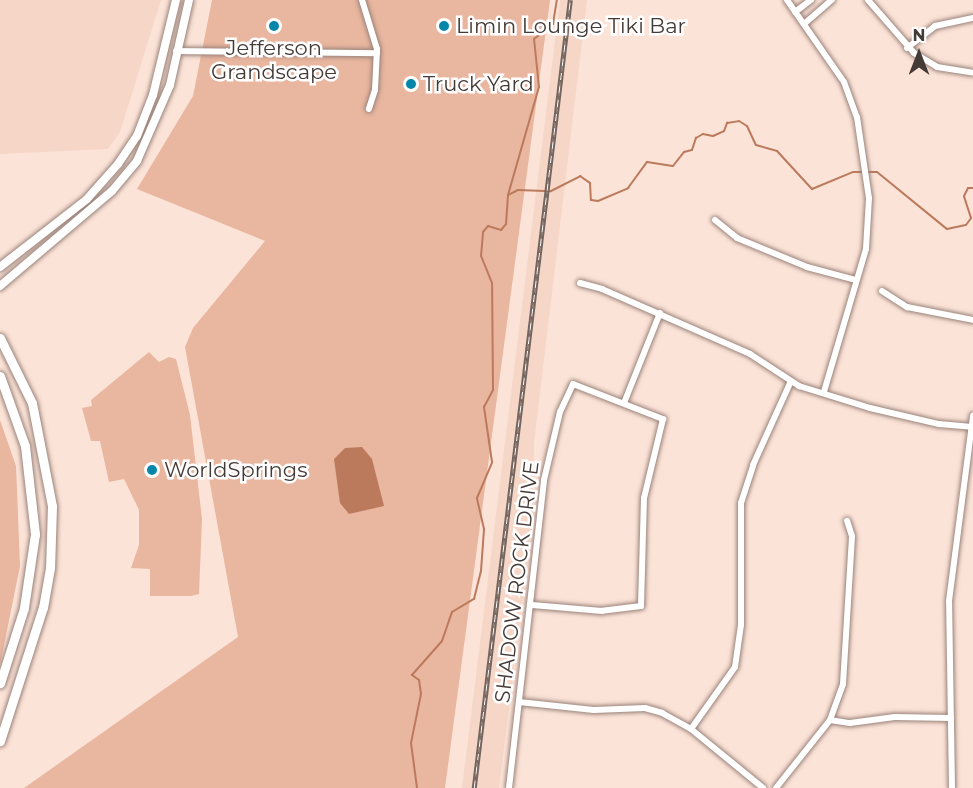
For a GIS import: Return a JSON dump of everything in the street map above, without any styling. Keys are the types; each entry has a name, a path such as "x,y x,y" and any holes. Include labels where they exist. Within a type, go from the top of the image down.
{"main road":[{"path":"0,338 32,403 51,485 52,539 36,636 0,741"},
{"path":"0,376 25,446 34,534 24,608 0,683"}],"street":[{"path":"0,267 87,199 118,164 137,136 153,95 176,0"},
{"path":"0,286 112,191 137,161 170,85 189,0"},
{"path":"362,0 374,28 377,53 375,90 369,109"},
{"path":"787,0 844,82 860,132 869,198 866,249 824,392"},
{"path":"795,12 811,0"},
{"path":"804,24 832,0"},
{"path":"868,0 907,48 937,67 973,73"},
{"path":"907,48 934,26 973,18"},
{"path":"176,51 377,53"},
{"path":"715,220 737,238 807,267 856,280"},
{"path":"580,284 660,313 760,358 791,381 881,411 939,424 972,427"},
{"path":"882,291 907,307 973,320"},
{"path":"532,605 586,610 638,609 642,603 645,484 663,419 624,403 660,313"},
{"path":"691,729 728,678 738,655 741,503 756,456 791,381"},
{"name":"SHADOW ROCK DRIVE","path":"509,788 548,455 560,412 573,384 624,403"},
{"path":"952,788 950,582 973,416"},
{"path":"776,788 830,720 843,684 848,651 852,536 848,521"},
{"path":"519,702 594,710 645,708 670,715 691,729 763,788"},
{"path":"830,720 850,723 895,717 951,718"}],"shaded area":[{"path":"0,0 161,0 120,132 108,149 0,154"},
{"path":"212,0 550,0 445,788 24,788 238,637 185,347 193,328 265,241 137,189 193,96"},
{"path":"560,0 587,0 534,443 533,514 499,788 462,788"},
{"name":"WorldSprings","path":"149,352 159,362 169,357 176,359 190,415 202,519 199,594 191,596 150,596 150,569 131,568 139,545 139,510 124,479 109,482 100,441 91,441 82,408 92,406 91,400"},
{"path":"0,420 16,466 20,566 0,665"},
{"path":"362,447 372,459 384,506 349,514 340,503 334,459 345,448"}],"waterway":[{"path":"508,195 539,87 534,39 553,24 557,0"},
{"path":"417,788 411,743 421,694 419,680 412,675 442,641 452,612 474,599 481,571 484,529 477,498 492,462 484,407 493,390 492,283 481,256 483,232 488,226 501,230 506,224 508,195 518,190 551,191 580,176 590,183 591,200 598,201 628,188 647,162 673,166 684,152 692,150 696,138 703,134 713,136 724,131 727,123 739,121 747,126 756,145 777,151 812,189 853,172 877,172 947,229 966,225 971,218 964,196 968,188 973,188"}],"railway":[{"path":"474,788 570,0"}],"place":[{"name":"Jefferson Grandscape","path":"274,26"},
{"name":"Limin Lounge Tiki Bar","path":"444,26"},
{"name":"Truck Yard","path":"411,84"},
{"name":"WorldSprings","path":"152,470"}]}
